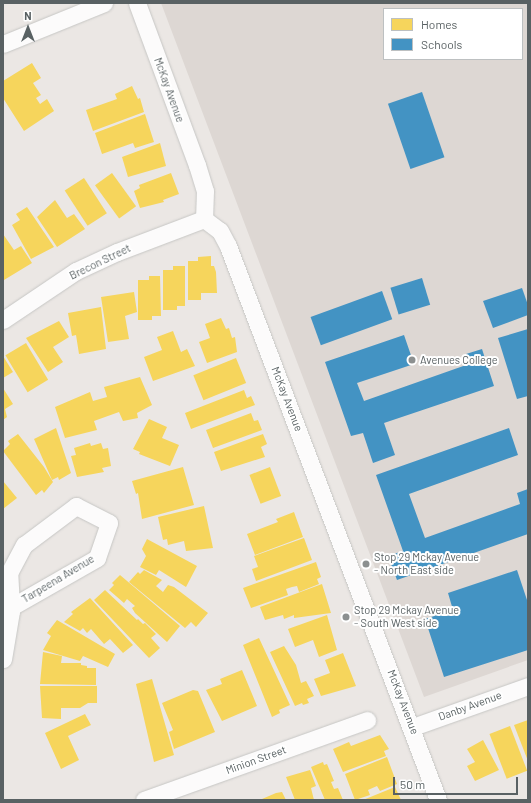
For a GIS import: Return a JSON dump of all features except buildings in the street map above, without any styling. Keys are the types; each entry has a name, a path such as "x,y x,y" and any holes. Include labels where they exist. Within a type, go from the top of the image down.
{"street":[{"path":"3,44 104,3"},
{"name":"McKay Avenue","path":"137,3 197,164 205,191 204,219 220,231 228,246 413,727 438,800"},
{"name":"Brecon Street","path":"3,320 76,271 117,252 204,219"},
{"name":"Tarpeena Avenue","path":"3,659 11,607 9,573 24,545 76,506 109,523 97,558 11,607"},
{"name":"Danby Avenue","path":"413,727 528,686"},
{"name":"Minion Street","path":"144,800 367,720"}],"shaded area":[{"name":"Avenues College","path":"161,3 528,3 528,660 424,697"}],"place":[{"name":"Avenues College","path":"412,360"},
{"name":"Stop 29 Mckay Avenue - North East side","path":"366,564"},
{"name":"Stop 29 Mckay Avenue - South West side","path":"346,617"}]}
